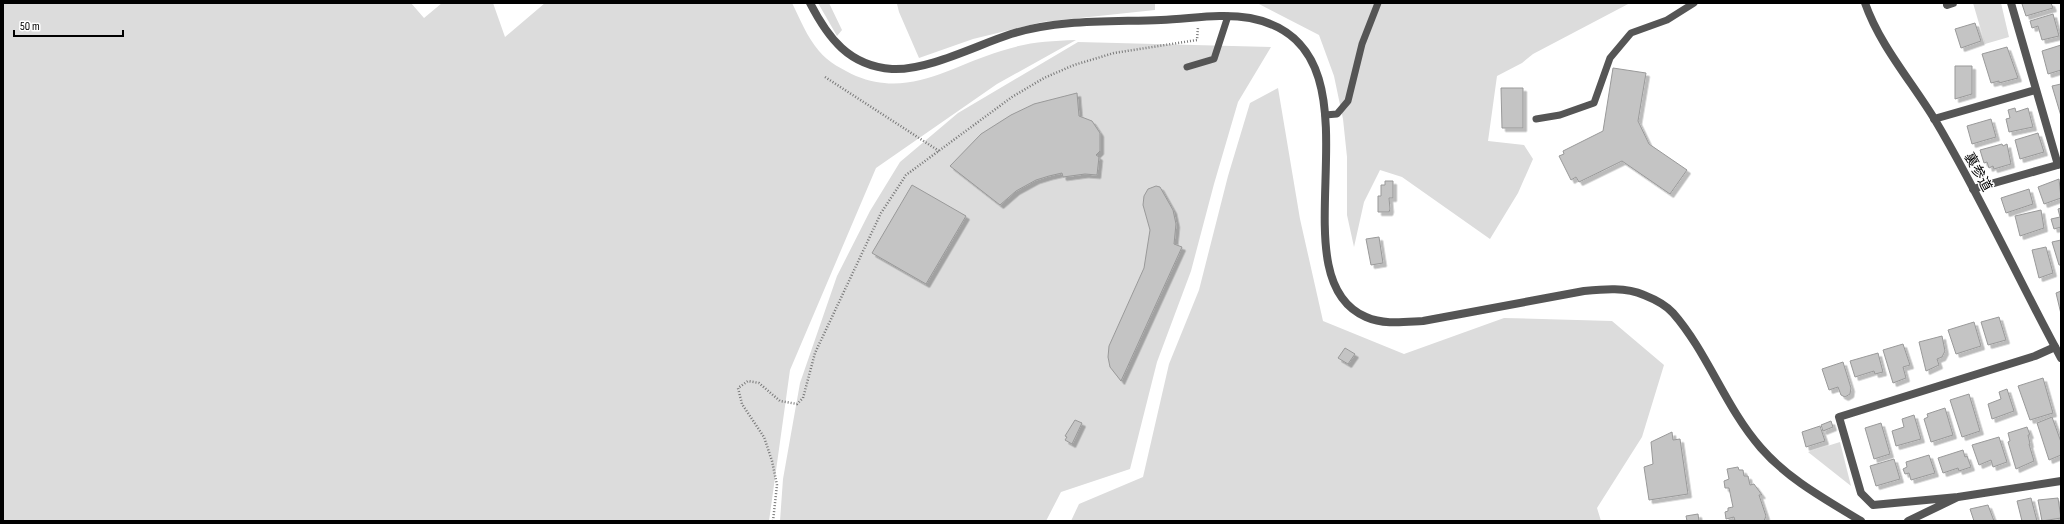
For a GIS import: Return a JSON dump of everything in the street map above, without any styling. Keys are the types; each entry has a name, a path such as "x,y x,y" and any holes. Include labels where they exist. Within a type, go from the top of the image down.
{"street":[{"path":"810,3 820,22 840,49 867,63 891,69 909,68 931,62 1038,27 1103,20 1163,20 1199,16 1228,16 1263,21 1279,28 1299,44 1314,66 1321,83 1325,115 1325,212 1328,266 1332,282 1341,297 1351,309 1366,317 1382,322 1400,323 1423,321 1584,291 1605,289 1626,290 1643,294 1672,312 1690,336 1741,421 1760,447 1787,475 1858,520"},
{"name":"裏参道","path":"1865,3 1887,46 1934,120 1974,189 2061,358"},
{"path":"1974,189 2060,165 2036,90 2011,3"},
{"path":"1934,120 2036,90"},
{"path":"2055,347 2034,356 1839,417 1861,493 1873,505 1958,497 2061,481"},
{"path":"1908,521 1958,497"}],"lane":[{"path":"1325,115 1337,114 1348,101 1362,44 1378,3"},
{"path":"1536,119 1560,115 1594,102 1610,58 1630,33 1667,20 1694,3"},
{"path":"1187,67 1214,59 1228,16"}],"path":[{"path":"773,521 777,485 772,461 764,437 742,404 738,388 748,381 759,383 780,401 797,404 804,398 815,354 881,213 906,175 1012,97 1044,78 1074,65 1114,53 1197,40 1199,16"},
{"path":"825,76 939,151"}],"shaded area":[{"path":"3,3 411,3 424,18 442,3 493,3 505,37 545,3 792,3 811,40 827,59 856,76 876,82 894,83 912,82 930,77 983,57 1020,46 1076,40 997,84 876,168 790,370 769,521 3,521"},
{"path":"818,3 829,3 842,30 837,36"},
{"path":"1155,3 1155,10 1042,22 973,39 919,58 897,4"},
{"path":"1257,3 1630,3 1533,54 1522,63 1497,76 1488,141 1524,145 1533,159 1518,193 1490,239 1402,177 1380,170 1364,202 1354,247 1347,215 1347,157 1343,119 1334,76 1319,35"},
{"path":"1973,3 2001,3 2009,37 1985,44"},
{"path":"1078,42 1271,47 1238,102 1191,271 1157,362 1130,469 1061,492 1046,521 780,521 783,479 800,383 837,276 870,211 900,162 958,113"},
{"path":"1278,88 1300,219 1323,321 1404,354 1504,318 1612,321 1664,365 1642,437 1597,508 1601,521 1071,521 1079,504 1143,477 1169,364 1199,290 1228,176 1250,103"},
{"path":"1840,442 1851,486 1808,452"}],"building":[{"path":"2051,3 2053,8 2026,16 2022,4"},
{"path":"2053,14 2059,36 2042,40 2038,26 2032,28 2030,21"},
{"path":"1975,23 1981,41 1961,48 1955,29"},
{"path":"2061,45 2061,70 2048,74 2042,51"},
{"path":"2007,47 2018,78 1999,83 1999,81 1991,83 1982,54"},
{"path":"1955,66 1972,66 1972,94 1955,99"},
{"path":"1613,68 1646,73 1638,121 1649,144 1687,170 1670,194 1622,161 1579,182 1576,177 1571,180 1559,156 1564,154 1563,151 1603,131"},
{"path":"2061,84 2061,116 2052,86"},
{"path":"1501,88 1523,88 1523,128 1502,128"},
{"path":"1077,93 1079,116 1092,121 1100,133 1100,151 1096,155 1099,157 1097,175 1085,174 1063,177 1062,173 1036,180 1016,191 1000,205 950,166 981,134 1011,115 1034,104"},
{"path":"2015,108 2016,112 2028,108 2033,127 2009,132 2006,119 2010,118 2008,110"},
{"path":"1991,119 1996,137 1972,144 1967,126"},
{"path":"2038,133 2044,152 2020,159 2015,140"},
{"path":"2002,144 2003,146 2007,144 2011,164 1994,169 1993,166 1989,168 1987,162 1984,163 1980,150"},
{"path":"2059,179 2061,198 2044,204 2038,187"},
{"path":"1385,181 1393,181 1393,198 1389,198 1389,212 1378,212 1378,196 1381,196 1381,185 1385,185"},
{"path":"912,185 966,216 926,284 872,253"},
{"path":"1156,186 1160,187 1173,210 1176,224 1174,244 1182,247 1121,381 1110,367 1108,357 1109,346 1144,268 1150,230 1143,205 1144,196 1148,189"},
{"path":"2029,189 2033,204 2006,213 2001,198"},
{"path":"2061,208 2061,227 2054,229 2051,219 2060,217 2058,209"},
{"path":"2041,210 2044,228 2020,236 2015,216"},
{"path":"1379,237 1383,263 1371,265 1366,239"},
{"path":"2061,240 2061,265 2059,265 2052,242"},
{"path":"2046,247 2053,273 2039,278 2032,250"},
{"path":"2061,291 2061,314 2056,293"},
{"path":"1999,317 2006,340 1988,345 1981,322"},
{"path":"1974,322 1981,346 1956,354 1948,330"},
{"path":"1942,336 1945,351 1942,357 1937,359 1939,365 1926,371 1919,342"},
{"path":"1903,344 1910,365 1903,367 1906,378 1893,383 1883,350"},
{"path":"1345,348 1355,354 1348,364 1338,358"},
{"path":"1878,353 1883,372 1875,374 1874,371 1855,377 1850,361"},
{"path":"1843,362 1851,388 1850,394 1845,397 1841,395 1838,387 1829,390 1822,369"},
{"path":"2043,378 2053,413 2030,420 2018,386"},
{"path":"2007,389 2014,411 1992,419 1988,404 2001,399 1999,392"},
{"path":"1969,394 1980,431 1962,437 1950,400"},
{"path":"1945,408 1953,435 1931,442 1924,419 1928,417 1927,414"},
{"path":"1914,415 1921,439 1896,446 1892,431 1904,427 1902,419"},
{"path":"2052,417 2061,442 2061,455 2049,460 2037,423"},
{"path":"1075,420 1082,423 1072,444 1065,440 1067,437 1065,436"},
{"path":"1831,421 1833,427 1823,431 1821,425"},
{"path":"1881,423 1890,454 1874,459 1865,428"},
{"path":"1820,426 1825,441 1806,447 1802,432"},
{"path":"2027,427 2030,435 2028,435 2029,444 2034,461 2016,469 2008,442 2010,441 2008,433"},
{"path":"1672,432 1673,440 1680,439 1688,494 1649,500 1644,467 1653,464 1651,442"},
{"path":"1999,437 2007,462 1993,467 1991,460 1979,465 1972,445"},
{"path":"1963,450 1971,467 1959,471 1958,468 1943,473 1938,458"},
{"path":"1929,455 1935,473 1911,480 1909,473 1905,474 1903,469 1907,467 1906,462"},
{"path":"1894,459 1900,479 1876,486 1870,466"},
{"path":"1738,467 1739,470 1743,470 1744,476 1748,476 1750,485 1754,484 1762,495 1759,495 1766,516 1764,521 1735,521 1734,517 1726,519 1725,512 1728,511 1728,508 1733,507 1729,488 1725,488 1724,481 1729,479 1727,469"},
{"path":"2031,498 2037,521 2022,521 2017,501"},
{"path":"2058,498 2061,518 2042,521 2038,500"},
{"path":"1988,505 1994,521 1974,521 1970,509"},
{"path":"1698,514 1699,521 1687,521 1686,516"}]}
